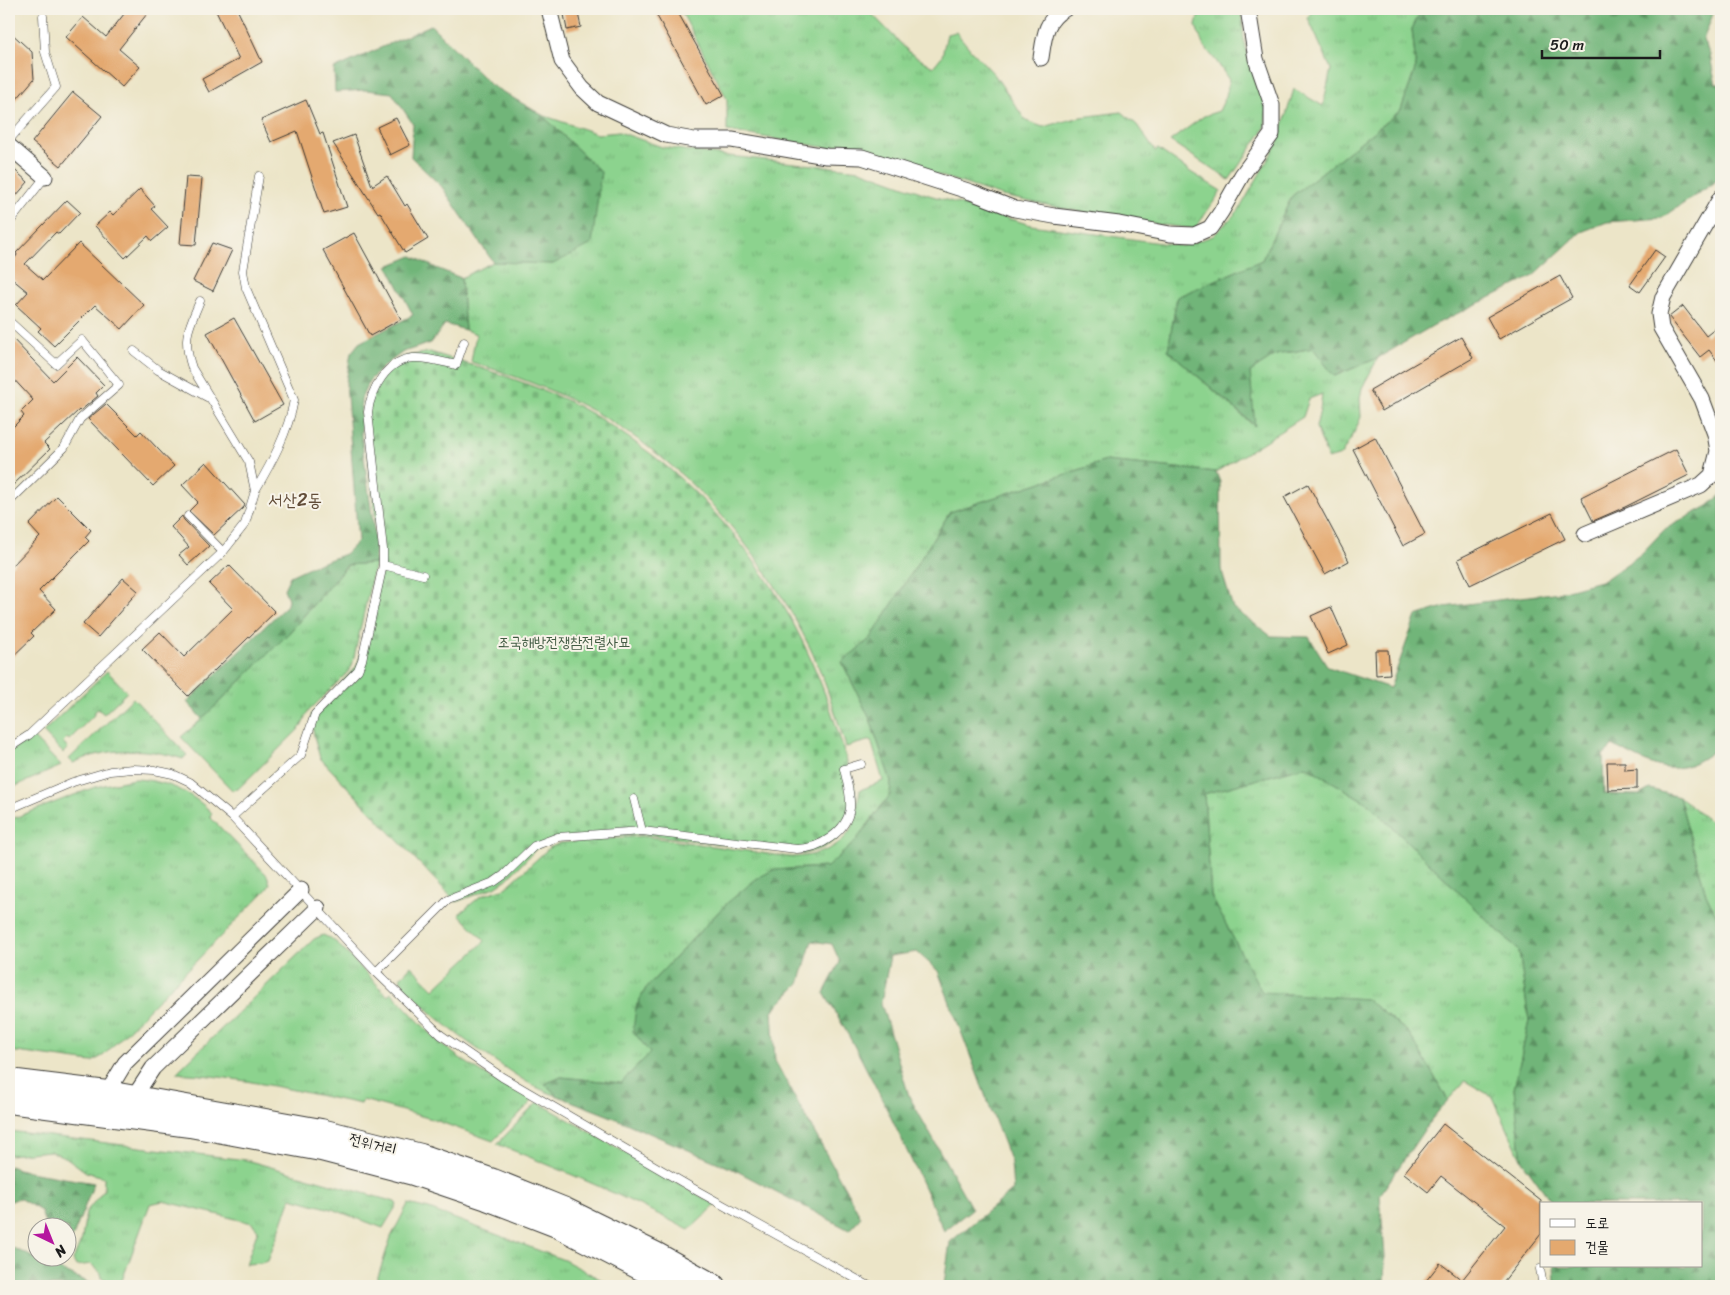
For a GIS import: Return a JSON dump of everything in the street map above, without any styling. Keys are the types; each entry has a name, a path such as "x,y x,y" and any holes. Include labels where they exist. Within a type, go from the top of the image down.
{"main road":[{"name":"전위거리","path":"9,1081 107,1093 321,1131 421,1156 493,1181 565,1210 655,1254 713,1286"},
{"name":"전위거리","path":"9,1100 190,1125 321,1148 414,1173 487,1198 556,1225 676,1286"}],"street":[{"path":"548,9 562,61 582,88 598,103 666,135 694,140 732,140 826,156 862,157 971,192 1015,209 1119,224 1170,234 1194,235 1210,228 1242,175 1272,134 1272,105 1256,59 1248,9"},
{"path":"1041,58 1046,29 1059,12 1065,9"},
{"path":"9,146 45,177"},
{"path":"1585,534 1701,485 1712,475 1718,451 1715,434 1702,399 1661,328 1659,314 1663,298 1721,197"},
{"path":"107,1093 125,1063 301,890"},
{"path":"134,1098 153,1068 318,908"}],"lane":[{"path":"9,140 56,87 45,52 43,16"},
{"path":"9,748 29,735 223,552 244,524 255,490 276,454 291,416 294,400 246,288 243,271 259,176"},
{"path":"9,223 45,177"},
{"path":"200,301 187,330 186,352 192,368 209,398 249,462 255,490"},
{"path":"9,321 56,364 82,340 119,385 80,419 64,448 9,502"},
{"path":"232,818 301,754 315,714 358,670 362,660 383,565 383,549 369,419 370,401 374,389 384,375 400,362 413,358 456,365 464,342"},
{"path":"134,351 158,370 209,398"},
{"path":"188,516 223,552"},
{"path":"383,565 423,575"},
{"path":"376,972 448,900 494,882 534,846 558,837 642,831 797,849 812,847 822,843 834,835 847,819 850,809 850,794 844,769 861,764"},
{"path":"9,809 73,782 110,771 154,770 173,774 190,782 232,818 376,972 441,1035 502,1077 694,1189 869,1286"},
{"path":"634,799 642,831"},
{"path":"1540,1268 1543,1286"}],"green space":[{"path":"680,9 869,9 910,53 933,67 942,56 947,34 956,32 994,74 1026,121 1043,127 1081,117 1122,112 1137,125 1155,151 1158,149 1221,191 1195,229 1116,219 1002,196 871,153 727,131 727,99"},
{"path":"1200,9 1241,9 1244,41 1251,66 1267,105 1265,128 1229,180 1170,141 1204,116 1219,111 1226,96 1229,80 1203,45 1196,26"},
{"path":"1313,9 1422,9 1412,29 1416,67 1401,110 1292,196 1262,260 1177,297 1168,350 1254,426 1250,372 1276,355 1313,348 1335,376 1378,358 1362,388 1360,398 1361,417 1341,455 1328,459 1316,427 1322,394 1309,399 1303,417 1216,472 1106,461 950,512 871,638 842,662 870,719 891,781 890,795 854,843 827,867 773,870 726,904 646,988 636,1007 650,1053 621,1083 561,1077 545,1084 558,1096 534,1086 512,1073 438,1018 408,990 400,978 411,966 434,989 485,941 459,914 481,896 505,888 549,848 560,843 642,836 790,857 811,855 830,848 846,836 856,817 860,790 883,781 871,740 846,747 822,675 810,647 763,568 740,537 687,479 626,431 593,411 563,396 471,362 476,334 465,330 461,278 493,262 553,264 601,172 542,115 598,134 619,132 662,147 860,170 929,195 1031,225 1182,246 1213,236 1239,210 1278,142 1294,89 1323,106 1331,69 1308,18"},
{"path":"1422,9 1715,9 1703,40 1710,55 1716,84 1721,84 1721,172 1714,183 1662,218 1607,222 1581,232 1532,277 1434,325 1378,358 1334,376 1313,348 1276,355 1250,372 1255,426 1168,350 1177,297 1262,260 1292,196 1401,110 1416,67 1412,29"},
{"path":"431,25 491,85 542,115 601,172 592,244 553,264 493,262 442,187 411,157 413,124 392,93 366,90 335,92 334,69"},
{"path":"412,256 461,278 465,330 445,324 431,343 403,352 384,366 369,381 361,399 361,435 374,531 375,563 347,565 288,634 202,719 187,702 287,605 288,599 284,589 290,576 345,554 358,541 346,382 351,353 359,343 413,315 388,266"},
{"name":"조국해방전쟁참전렬사묘","path":"430,352 537,388 566,400 592,414 655,457 696,494 734,535 771,586 798,632 829,704 856,797 852,820 848,828 836,840 829,845 803,854 642,834 560,839 537,848 507,879 495,887 456,902 320,758 311,715 356,667 360,658 379,565 379,548 365,428 366,400 370,388 381,373 402,357"},
{"path":"1106,461 1216,472 1220,482 1221,569 1233,608 1271,636 1309,637 1328,667 1390,688 1416,616 1444,607 1560,592 1604,580 1641,554 1665,529 1708,506 1721,495 1721,744 1703,758 1690,765 1678,768 1657,766 1613,746 1603,755 1604,794 1639,795 1650,789 1679,797 1706,894 1721,925 1721,1286 1555,1286 1554,1268 1702,1268 1702,1202 1552,1202 1522,1161 1514,1089 1529,1021 1519,951 1369,804 1306,766 1204,794 1211,896 1262,992 1366,999 1409,1033 1448,1100 1431,1120 1380,1195 1385,1256 1384,1286 1014,1286 1008,1282 1001,1286 946,1286 944,1284 950,1242 1013,1190 1011,1163 938,971 917,952 890,956 881,1003 909,1096 972,1209 944,1231 872,1080 824,993 840,962 832,944 812,941 799,984 772,1011 775,1061 861,1217 849,1230 737,1171 558,1096 545,1084 561,1077 621,1083 650,1053 633,1031 636,1007 646,988 726,904 756,879 773,870 827,867 854,843 890,795 891,781 870,719 842,662 871,638 950,512"},
{"path":"375,563 352,666 308,712 301,727 238,789 232,790 181,737 202,719 288,634 348,565"},
{"path":"107,671 127,692 104,714 98,709 93,713 94,715 69,740 67,738 63,742 68,748 63,753 43,732"},
{"path":"133,698 187,755 183,759 156,752 128,750 100,754 73,763 69,759"},
{"path":"32,736 61,766 9,789 9,752"},
{"path":"1306,766 1369,804 1519,951 1529,1021 1514,1089 1522,1161 1493,1097 1465,1081 1448,1100 1409,1033 1366,999 1262,993 1211,896 1204,794"},
{"path":"134,779 167,784 186,793 204,805 212,813 210,817 267,875 270,884 104,1055 92,1062 9,1051 9,820 95,787"},
{"path":"1679,797 1721,830 1721,925 1706,894"},
{"path":"323,935 338,944 388,996 391,992 453,1053 482,1073 533,1100 493,1141 432,1119 363,1100 361,1104 246,1081 176,1073 314,939"},
{"path":"538,1102 716,1205 689,1230 594,1184 497,1144"},
{"path":"9,1131 246,1160 395,1202 397,1205 383,1228 335,1210 291,1198 268,1261 246,1264 258,1230 252,1223 163,1201 150,1204 120,1286 102,1278 101,1273 91,1264 78,1266 78,1248 82,1239 86,1212 104,1190 104,1177 86,1172 67,1158 50,1151 9,1155"},
{"path":"9,1166 29,1172 94,1183 78,1224 78,1218 43,1218 41,1211 19,1198 9,1202"},
{"path":"408,1204 429,1209 564,1260 613,1286 375,1286 391,1237"},
{"path":"9,1246 28,1255 28,1268 56,1268 91,1284 91,1286 39,1286 31,1283 30,1286 9,1286"}],"building":[{"path":"128,9 141,9 147,14 119,49 140,67 122,87 66,37 83,17 106,37"},
{"path":"215,9 237,9 262,62 209,92 202,79 239,59"},
{"path":"563,9 577,9 581,27 567,30"},
{"path":"671,9 676,9 724,95 706,105 657,16"},
{"path":"9,31 32,52 34,79 9,108"},
{"path":"73,92 102,116 61,166 32,142"},
{"path":"306,100 320,134 323,133 347,207 324,214 297,131 271,142 261,120"},
{"path":"396,118 410,145 390,155 377,127"},
{"path":"354,135 372,186 387,176 428,239 405,253 380,212 378,213 333,143"},
{"path":"9,165 28,182 9,204"},
{"path":"186,177 202,178 196,245 180,244"},
{"path":"140,189 155,206 151,209 168,227 152,241 148,236 125,258 95,226 110,212 113,215"},
{"path":"67,200 80,212 59,234 56,232 25,264 43,280 79,243 144,305 122,329 95,305 54,346 38,331 41,328 16,305 28,292 11,278 9,281 9,266 17,255 16,253"},
{"path":"354,233 401,319 370,336 323,250"},
{"path":"212,243 232,250 213,291 193,281"},
{"path":"1655,250 1665,257 1640,292 1630,285"},
{"path":"1560,276 1572,298 1499,339 1487,317"},
{"path":"1683,306 1706,336 1721,324 1721,366 1709,350 1700,357 1669,317"},
{"path":"234,318 283,405 255,421 207,333"},
{"path":"9,335 53,381 77,357 104,385 96,393 98,396 79,410 44,443 50,449 9,489 9,431 24,416 21,412 33,400 9,374"},
{"path":"1461,337 1473,358 1382,411 1370,390"},
{"path":"106,404 137,435 141,431 174,466 153,486 88,419"},
{"path":"1375,437 1425,534 1403,546 1353,449"},
{"path":"1676,449 1689,475 1593,521 1581,497"},
{"path":"206,462 245,505 214,535 189,511 198,502 182,485"},
{"path":"1308,484 1349,561 1325,574 1284,497"},
{"path":"57,496 91,530 85,537 89,541 39,591 56,609 31,633 34,636 9,660 9,569 40,537 29,525"},
{"path":"1552,513 1565,539 1470,585 1458,559"},
{"path":"182,516 209,546 188,565 179,555 189,547 171,527"},
{"path":"229,565 275,612 188,696 142,649 160,632 184,657 233,609 209,584"},
{"path":"123,578 138,591 98,637 83,624"},
{"path":"1331,607 1348,645 1328,654 1311,616"},
{"path":"1375,650 1388,650 1390,674 1376,675"},
{"path":"1607,762 1625,762 1625,770 1637,769 1637,789 1608,790"},
{"path":"1443,1124 1541,1201 1540,1235 1500,1286 1422,1286 1440,1263 1462,1280 1505,1226 1441,1176 1428,1192 1404,1173"}],"district":[{"name":"서산2동","path":"295,500"}]}
